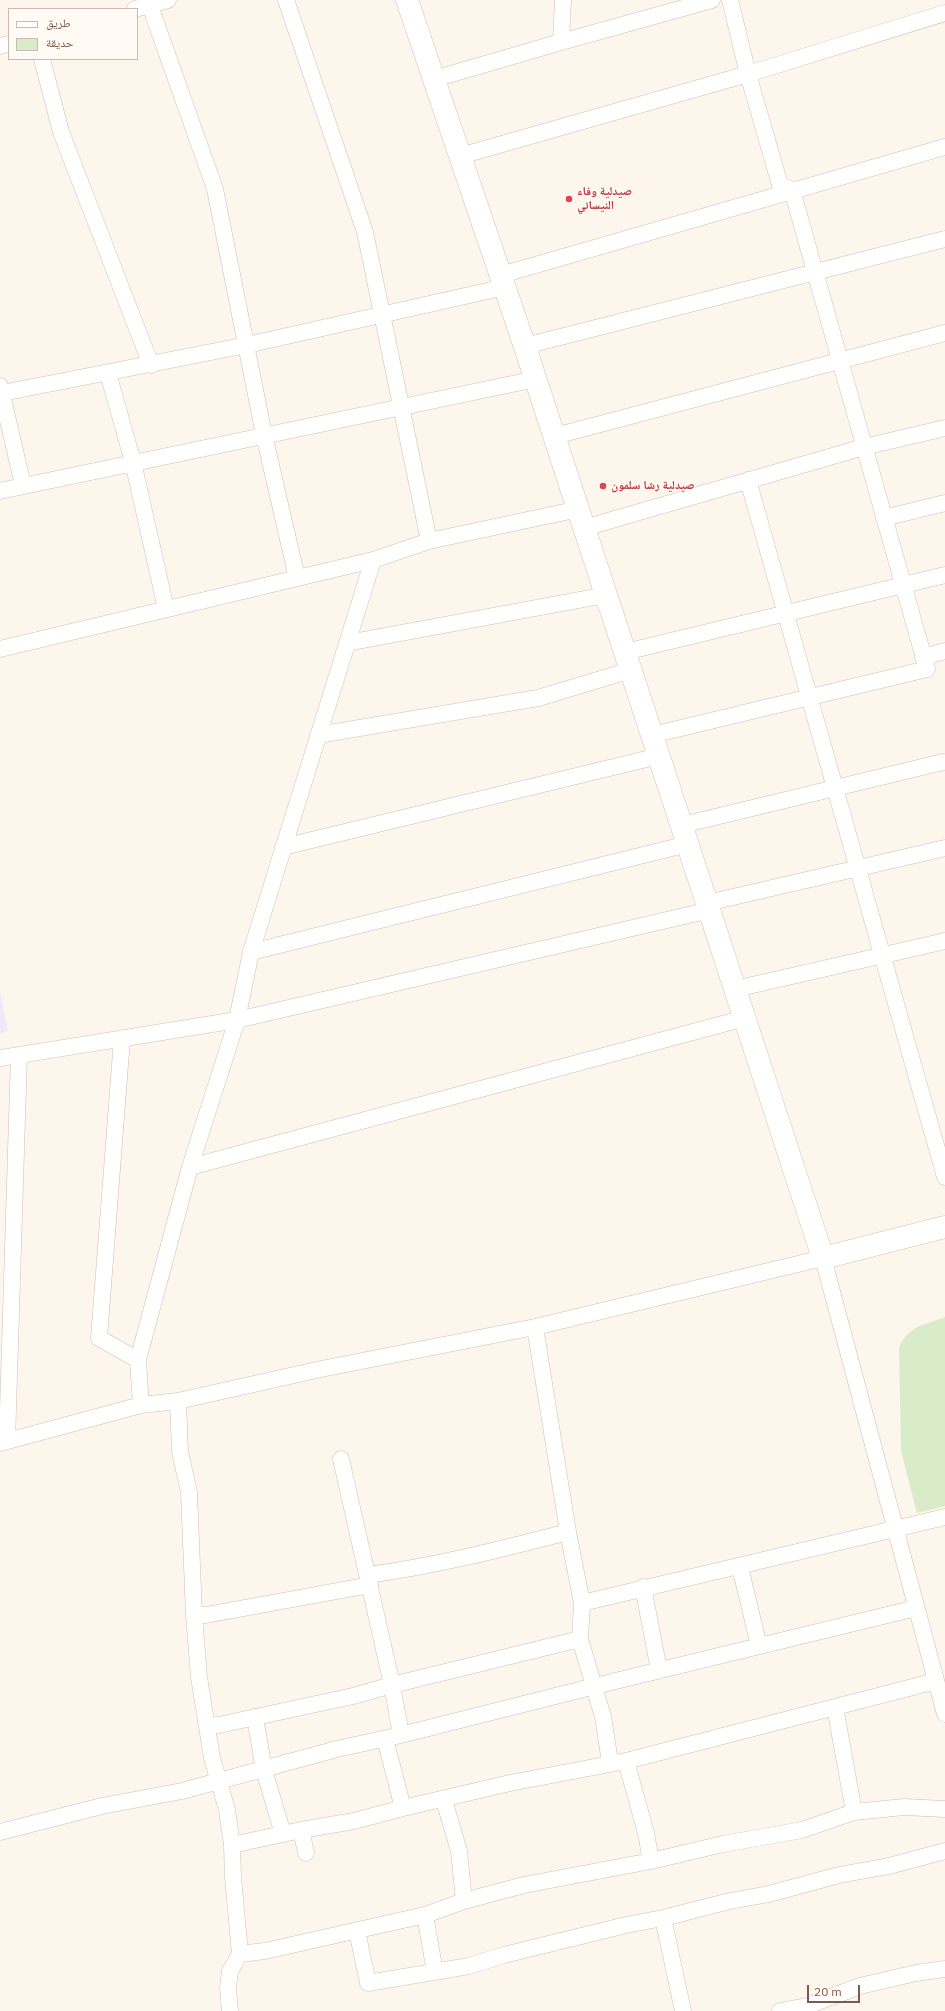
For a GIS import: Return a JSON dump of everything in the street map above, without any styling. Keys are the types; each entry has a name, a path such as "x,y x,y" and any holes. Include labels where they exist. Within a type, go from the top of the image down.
{"street":[{"path":"168,0 144,5 215,188 264,435 297,578"},
{"path":"286,0 366,232 429,541"},
{"path":"407,0 536,378 823,1258 916,1608 940,1688 945,1714"},
{"path":"561,42 563,0"},
{"path":"434,79 712,0"},
{"path":"730,0 748,74 780,185 792,190"},
{"path":"460,156 748,74 945,13"},
{"path":"42,60 61,132 103,237 151,365"},
{"path":"23,485 1,390 151,365 383,315 503,281 792,190 945,147"},
{"path":"652,735 927,669 792,190"},
{"path":"525,346 945,239"},
{"path":"555,436 945,333"},
{"path":"108,373 133,462 166,609"},
{"path":"0,491 536,378"},
{"path":"0,649 373,560 429,541 582,518 748,480 864,447 945,428"},
{"path":"748,480 945,1177"},
{"path":"884,518 945,503"},
{"path":"141,1406 138,1360 190,1167 237,1020 251,952 373,560"},
{"path":"318,735 538,698 628,661 786,613 945,575"},
{"path":"347,643 606,595"},
{"path":"923,657 945,651"},
{"path":"283,847 659,756"},
{"path":"251,952 685,834 835,788 943,762"},
{"path":"0,1058 237,1020 709,907 858,868 945,848"},
{"path":"735,989 945,941"},
{"path":"190,1167 745,1018"},
{"path":"122,1039 99,1338 138,1360"},
{"path":"19,1055 4,1442 141,1406 178,1401 321,1369 535,1327 823,1258 945,1227"},
{"path":"535,1327 568,1532 582,1603 580,1639 595,1686 603,1718 618,1762 646,1833 651,1861"},
{"path":"178,1401 180,1452 189,1492 194,1615 199,1677 212,1758 227,1810 232,1845 233,1877 240,1954 230,1971 228,1988 230,2011"},
{"path":"342,1459 392,1685 401,1735"},
{"path":"582,1603 740,1567 945,1517"},
{"path":"194,1615 206,1615 369,1580 568,1532"},
{"path":"740,1567 759,1646"},
{"path":"643,1588 659,1670"},
{"path":"0,1832 102,1806 182,1791 337,1749 385,1739 659,1670 916,1608"},
{"path":"208,1726 219,1725 353,1696 580,1639"},
{"path":"232,1845 301,1830 354,1821 510,1783 560,1775 618,1762 835,1707 940,1688"},
{"path":"835,1707 854,1812"},
{"path":"255,1717 264,1770 283,1834"},
{"path":"385,1739 403,1808"},
{"path":"444,1800 459,1851 464,1901"},
{"path":"240,1954 357,1931 425,1915 464,1901 524,1885 651,1861 723,1844 802,1830 854,1812 904,1807 945,1809"},
{"path":"301,1830 306,1853"},
{"path":"357,1931 368,1983 469,1966 504,1955 730,1901 769,1894 839,1875 889,1866 945,1851"},
{"path":"425,1915 435,1972"},
{"path":"663,1918 683,2011"},
{"path":"780,2011 807,2006 860,1986 916,1973 945,1969"}],"shaded area":[{"path":"0,992 8,1031 0,1033"}],"green space":[{"path":"945,1317 945,1506 917,1513 901,1451 899,1348 907,1335 912,1331 918,1327"}],"place":[{"name":"صيدلية وفاء النيساني","path":"569,199"},
{"name":"صيدلية رشا سلمون","path":"603,486"}]}
